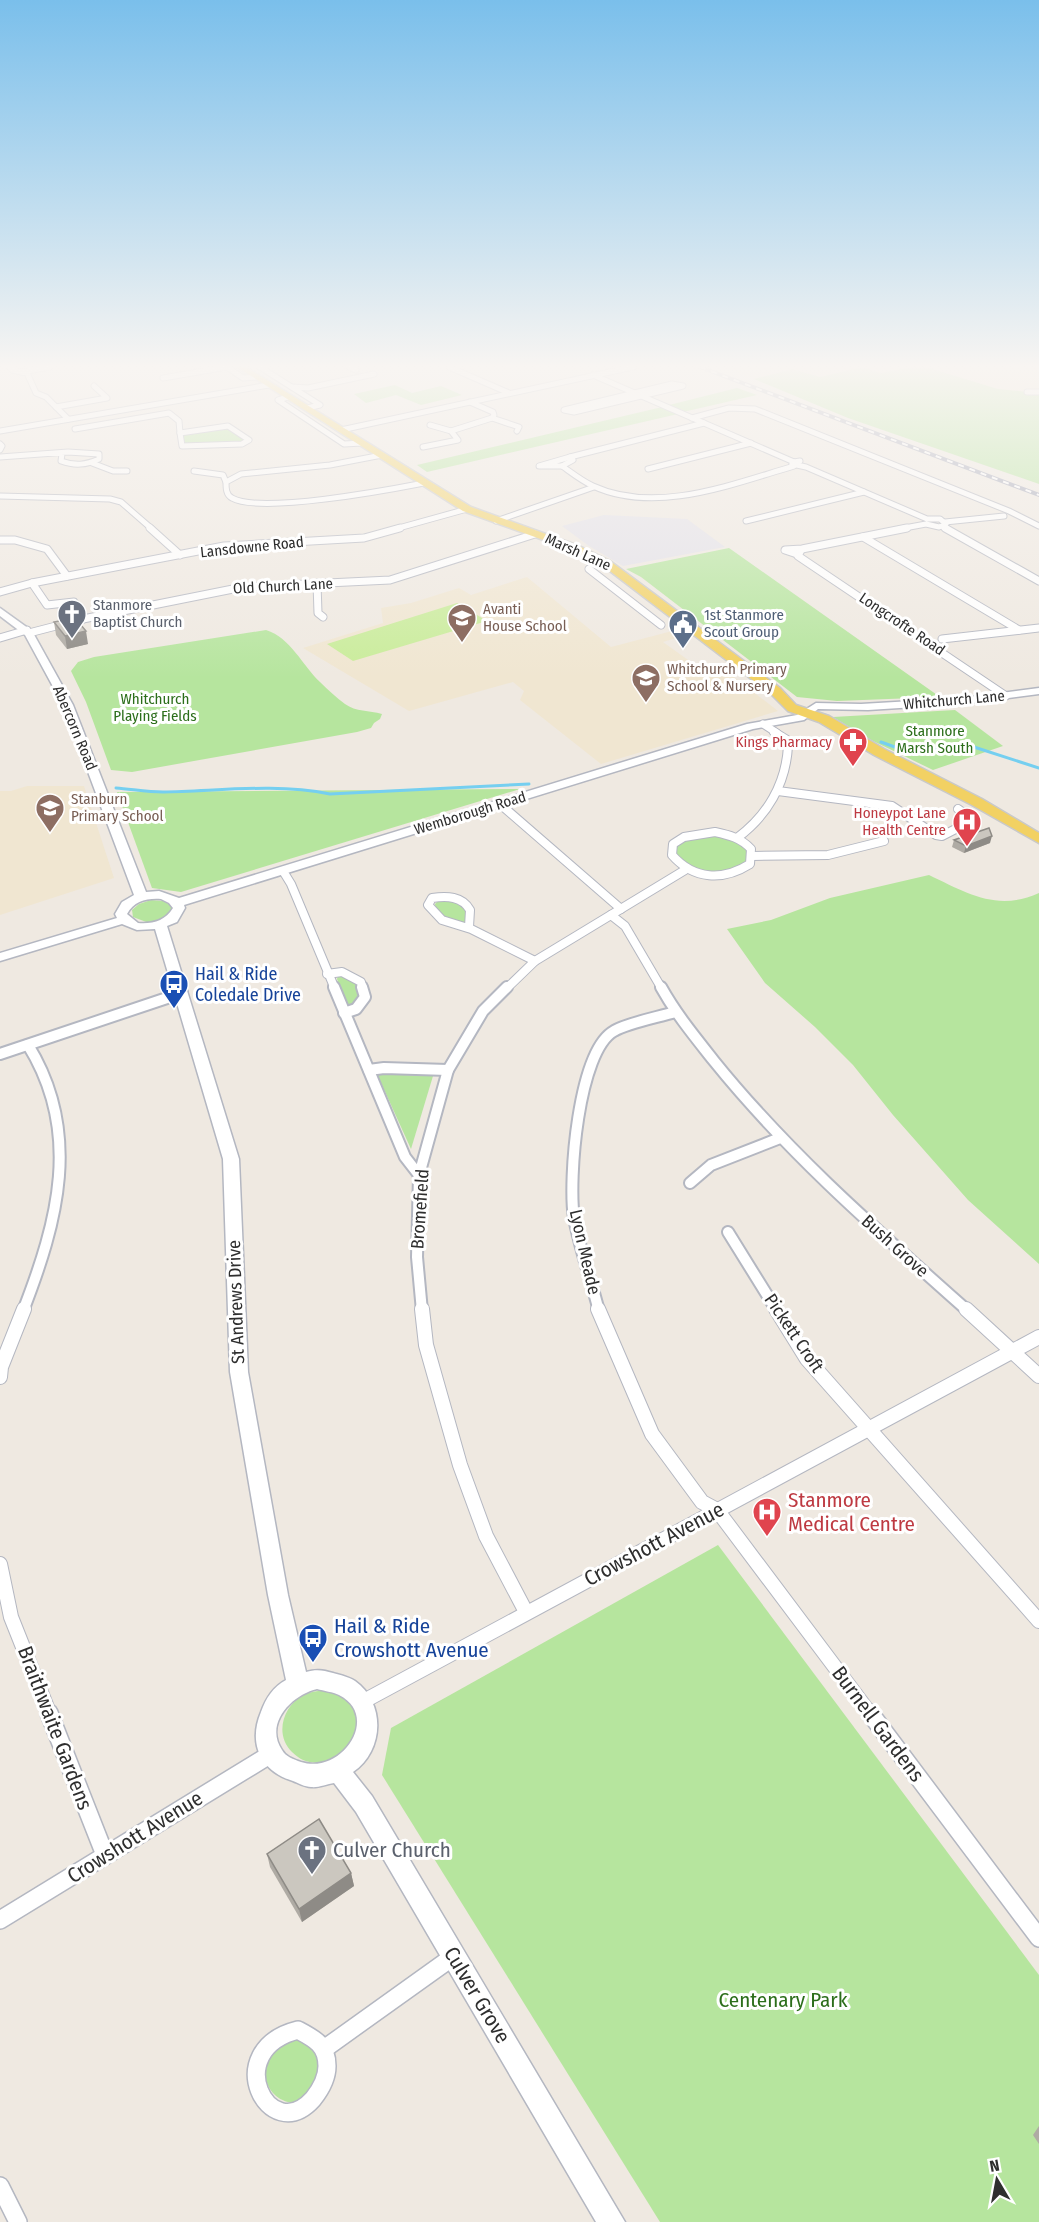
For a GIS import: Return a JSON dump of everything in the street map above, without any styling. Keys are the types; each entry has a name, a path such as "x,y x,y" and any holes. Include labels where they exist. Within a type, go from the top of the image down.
{"main road":[{"name":"Marsh Lane","path":"406,471 467,509 594,556 646,591 776,691 792,708 806,713"},
{"path":"806,713 824,719 879,752 977,802 1039,839"},
{"path":"806,713 831,735 967,804 1039,849"}],"street":[{"path":"112,471 128,471"},
{"path":"194,471 224,478 274,471"},
{"path":"569,471 594,487 615,494 642,497 698,492 771,471"},
{"path":"815,471 927,522 943,524 1007,513"},
{"path":"904,471 1039,525"},
{"path":"224,478 225,490 231,498 248,503 372,494 424,483"},
{"path":"496,521 594,487"},
{"path":"0,489 44,490 39,497"},
{"path":"746,521 864,492"},
{"path":"0,496 110,499 121,502 180,555"},
{"name":"Lansdowne Road","path":"0,592 32,583 224,546 364,538 467,509"},
{"path":"800,552 927,522"},
{"path":"943,524 1039,581"},
{"name":"Old Church Lane","path":"0,638 243,587 390,580 535,534"},
{"path":"863,537 1019,630"},
{"path":"0,540 15,540 47,549 67,576"},
{"name":"Longcrofte Road","path":"791,548 786,549 786,552 800,552 1006,696"},
{"path":"589,569 661,625"},
{"path":"32,583 47,605 74,602 83,619"},
{"path":"317,583 318,613 323,617"},
{"path":"622,595 646,591"},
{"path":"0,611 28,631"},
{"path":"920,636 936,637 1039,628"},
{"name":"Abercorn Road","path":"28,631 69,705 141,897"},
{"path":"936,637 943,643 936,647"},
{"name":"Whitchurch Lane","path":"806,713 830,709 1006,696 1039,691"},
{"name":"Wemborough Road","path":"177,903 763,724 800,718 806,713"},
{"path":"737,838 756,826 771,807 778,791 789,745 784,738 763,724"},
{"path":"778,791 892,806 936,835 942,836 970,824 973,820 958,809"},
{"name":"Bush Grove","path":"500,804 616,912 675,1012 734,1086 780,1138 875,1229 1013,1350 1039,1376"},
{"path":"715,832 737,838 752,849 752,856 750,864 733,874 714,876 686,870 672,855 673,844 684,837 715,832"},
{"path":"752,856 828,855 884,841"},
{"name":"Bromefield","path":"526,1612 486,1536 460,1465 426,1345 417,1257 419,1175 448,1070 483,1011 535,961 686,870"},
{"path":"283,871 291,884 405,1157 419,1175"},
{"path":"469,927 472,919 469,908 461,899 447,895 432,898 428,906 432,914 453,925 469,927 535,961"},
{"path":"0,957 123,920 139,927 160,924 177,914 177,903 167,896 141,897 123,909 121,914 123,920"},
{"name":"St Andrews Drive","path":"160,924 231,1159 239,1372 278,1595 298,1684"},
{"path":"327,974 342,972 361,982 365,997 356,1009 344,1013"},
{"path":"0,1054 182,993"},
{"name":"Lyon Meade","path":"675,1012 613,1031 595,1052 584,1090 574,1142 574,1216 601,1319 652,1434 702,1502 717,1510"},
{"path":"0,1377 1,1368 45,1254 60,1190 59,1128 46,1075 28,1044"},
{"path":"369,1070 384,1068 448,1070"},
{"path":"690,1183 711,1165 780,1138"},
{"name":"Pickett Croft","path":"728,1232 807,1359 870,1427 1039,1621"},
{"name":"Crowshott Avenue","path":"364,1701 1039,1337"},
{"name":"Burnell Gardens","path":"717,1510 1039,1938"},
{"name":"Braithwaite Gardens","path":"0,1564 11,1617 105,1856"},
{"path":"317,1679 337,1680 353,1689 364,1701 369,1722 365,1741 354,1758 338,1771 317,1777 297,1775 280,1766 271,1754 266,1732 270,1713 282,1696 298,1684 317,1679"},
{"name":"Crowshott Avenue","path":"0,1920 271,1754"},
{"name":"Culver Grove","path":"338,1771 364,1804 611,2222"},
{"path":"324,2049 454,1956"},
{"path":"298,2030 309,2033 324,2049 328,2062 327,2076 322,2090 313,2102 302,2109 289,2112 277,2111 266,2104 258,2093 255,2081 258,2062 267,2045 276,2037 298,2030"},
{"path":"0,2187 18,2222"}],"shaded area":[{"path":"604,515 687,519 725,547 623,566 589,546 562,526"},
{"path":"527,577 611,647 676,630 683,636 663,642 709,675 725,670 778,711 601,764 520,700 524,691 513,682 409,711 303,648 383,623 381,608 411,603 459,588 471,595"},
{"name":"Stanburn Primary School","path":"27,786 84,786 114,878 0,915 0,791 11,791"}],"green space":[{"path":"1000,471 1039,471 1039,484"},
{"path":"729,548 940,697 837,701 797,697 641,577 626,569"},
{"path":"457,603 487,621 353,661 327,644"},
{"name":"Whitchurch Playing Fields","path":"266,630 289,645 326,688 342,702 349,707 382,714 380,719 371,728 357,732 132,772 111,770 86,702 71,671 78,662 94,657"},
{"name":"Stanmore Marsh South","path":"955,710 1003,746 933,770 873,741 833,717"},
{"path":"520,789 181,892 152,888 117,792"},
{"path":"703,835 726,838 741,844 748,855 746,863 719,873 712,873 685,863 676,852 677,846 685,840"},
{"path":"929,875 969,894 983,898 1009,901 1039,893 1039,1264 968,1200 893,1115 853,1065 815,1027 765,983 727,929 771,920 830,898"},
{"path":"442,897 467,907 471,919 462,925 436,913 435,904"},
{"path":"151,900 163,901 171,905 172,909 168,917 149,923 133,917 132,910 139,904"},
{"path":"343,975 357,983 361,993 355,1005 347,1004 337,979 338,976"},
{"path":"377,1074 433,1076 411,1149"},
{"name":"Centenary Park","path":"718,1545 1039,1975 1039,2222 660,2222 382,1775 391,1728"},
{"path":"327,1690 347,1699 356,1713 356,1728 350,1743 338,1755 323,1762 307,1762 286,1745 282,1729 283,1721 291,1706 304,1695"},
{"path":"298,2037 315,2043 322,2082 298,2103 286,2101 270,2089 265,2070 272,2051 282,2043"}],"building":[{"path":"75,618 86,631 65,636 54,622"},
{"path":"989,828 992,836 966,846 954,840"},
{"name":"Culver Church","path":"319,1819 351,1873 299,1909 267,1854"}],"waterway":[{"path":"881,742 903,750 974,747 1039,768"},
{"path":"116,788 151,792 268,788 330,794 529,784"}],"railway":[{"path":"975,471 1039,495"}],"place":[{"name":"Stanmore Baptist Church","path":"72,640"},
{"name":"Avanti House School","path":"462,644"},
{"name":"1st Stanmore Scout Group","path":"683,650"},
{"name":"Whitchurch Primary School & Nursery","path":"646,704"},
{"name":"Kings Pharmacy","path":"853,768"},
{"name":"Stanburn Primary School","path":"50,834"},
{"name":"Honeypot Lane Health Centre","path":"967,848"},
{"name":"Hail & Ride Coledale Drive","path":"174,1010"},
{"name":"Stanmore Medical Centre","path":"767,1538"},
{"name":"Hail & Ride Crowshott Avenue","path":"313,1664"},
{"name":"Culver Church","path":"312,1876"}]}
